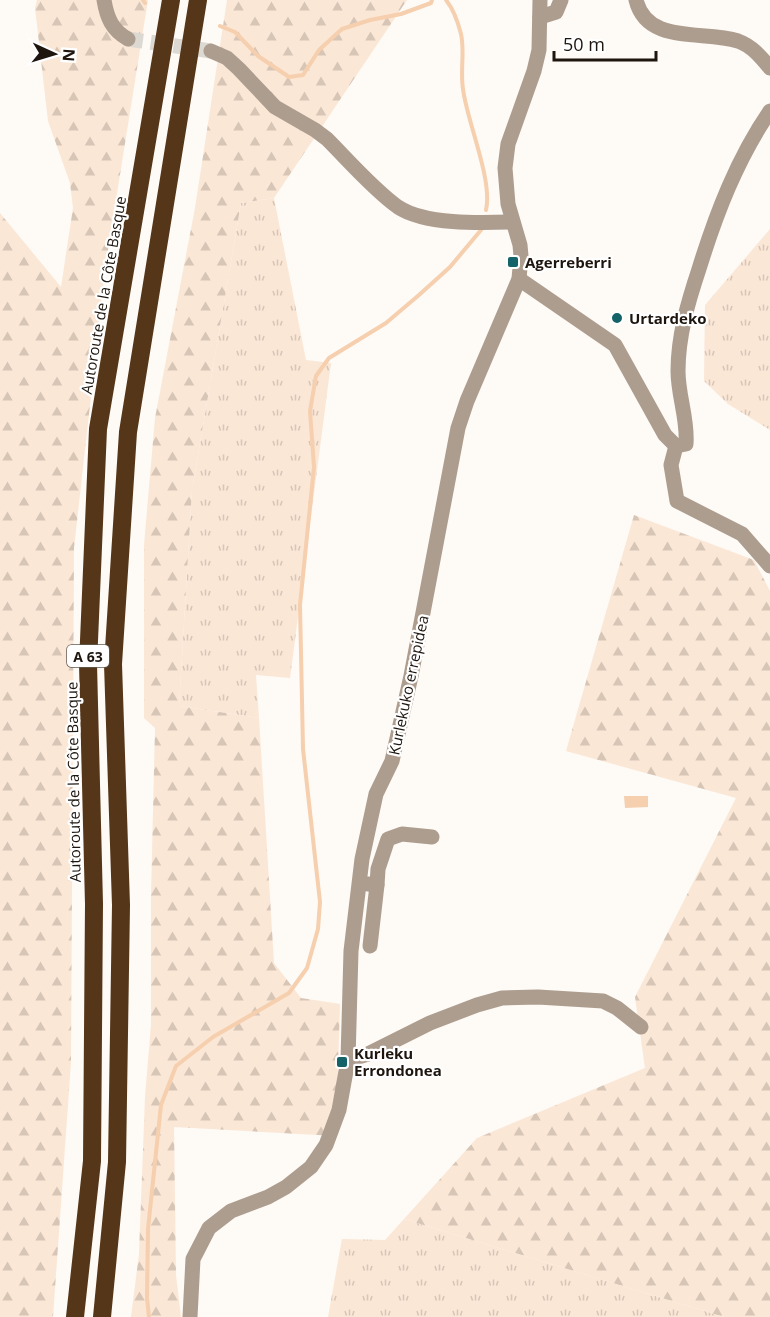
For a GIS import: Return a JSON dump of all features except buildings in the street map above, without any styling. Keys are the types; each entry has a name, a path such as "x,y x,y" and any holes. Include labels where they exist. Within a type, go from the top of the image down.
{"highway":[{"name":"Autoroute de la Côte Basque","path":"75,1317 92,1161 94,904 88,664 98,429 171,0"},
{"name":"A 63","path":"102,1317 117,1162 120,905 113,664 128,432 198,0"}],"street":[{"path":"104,0 112,27 128,39"},
{"name":"Kurlekuko errepidea","path":"190,1317 193,1259 209,1228 231,1211 268,1197 310,1167 326,1145 339,1110 348,1060 351,951 359,883 376,794 392,762 411,676 458,428 467,401 519,279 521,256 506,186 508,144 534,71 539,50 540,0"},
{"path":"540,17 556,12 561,0"},
{"path":"636,0 642,16 650,24 662,30 738,41 754,49 770,68"},
{"path":"211,51 227,58 275,107 327,139 398,207 427,218 491,223 512,222"},
{"path":"676,446 686,444 687,428 679,396 678,370 684,316 715,218 752,137 770,111"},
{"path":"519,279 615,345 665,435 676,446"},
{"path":"676,446 671,465 677,501 742,534 770,566"},
{"path":"370,946 378,869 388,839 402,834 432,837"},
{"path":"359,883 377,885"},
{"path":"348,1060 368,1054 430,1023 502,998 538,997 603,1001 617,1008 641,1027"}],"green space":[{"path":"37,0 148,0 106,262 74,548 71,1062 53,1317 0,1317 0,213 61,287 73,208 70,183 48,121 35,8"},
{"path":"227,0 407,0 274,198 241,203 192,490 179,706 259,718 274,963 301,998 340,1004 336,1136 174,1127 176,1275 181,1317 131,1317 139,1254 145,1097 151,1025 155,728 144,718 144,545 155,418 195,208"},
{"path":"274,198 306,360 331,363 290,678 256,675 259,718 179,706 192,490 241,203"},
{"path":"770,229 770,430 728,404 704,381 705,305"},
{"path":"634,515 754,560 770,591 770,1317 724,1317 404,1219 477,1138 645,1068 635,997 736,798 566,751"},
{"path":"404,1219 724,1317 328,1317 342,1239 385,1240"}],"shaded area":[{"path":"624,796 648,796 648,807 625,808"}],"waterway":[{"path":"220,26 235,32 258,56 289,77 303,75 319,50 342,29 370,20 401,14 431,3 432,0"},
{"path":"446,0 461,34 463,89 483,167 486,183 486,210"},
{"path":"149,1317 148,1229 161,1105 176,1066 213,1037 289,993 307,968 318,929 320,902 303,749 300,605 314,467 310,411 316,376 329,358 386,323 419,295 450,267 481,230"}],"tunnel":[{"path":"128,39 211,51"}],"place":[{"name":"Agerreberri","path":"513,262"},
{"name":"Urtardeko","path":"617,318"},
{"name":"Kurleku Errondonea","path":"342,1062"}]}
